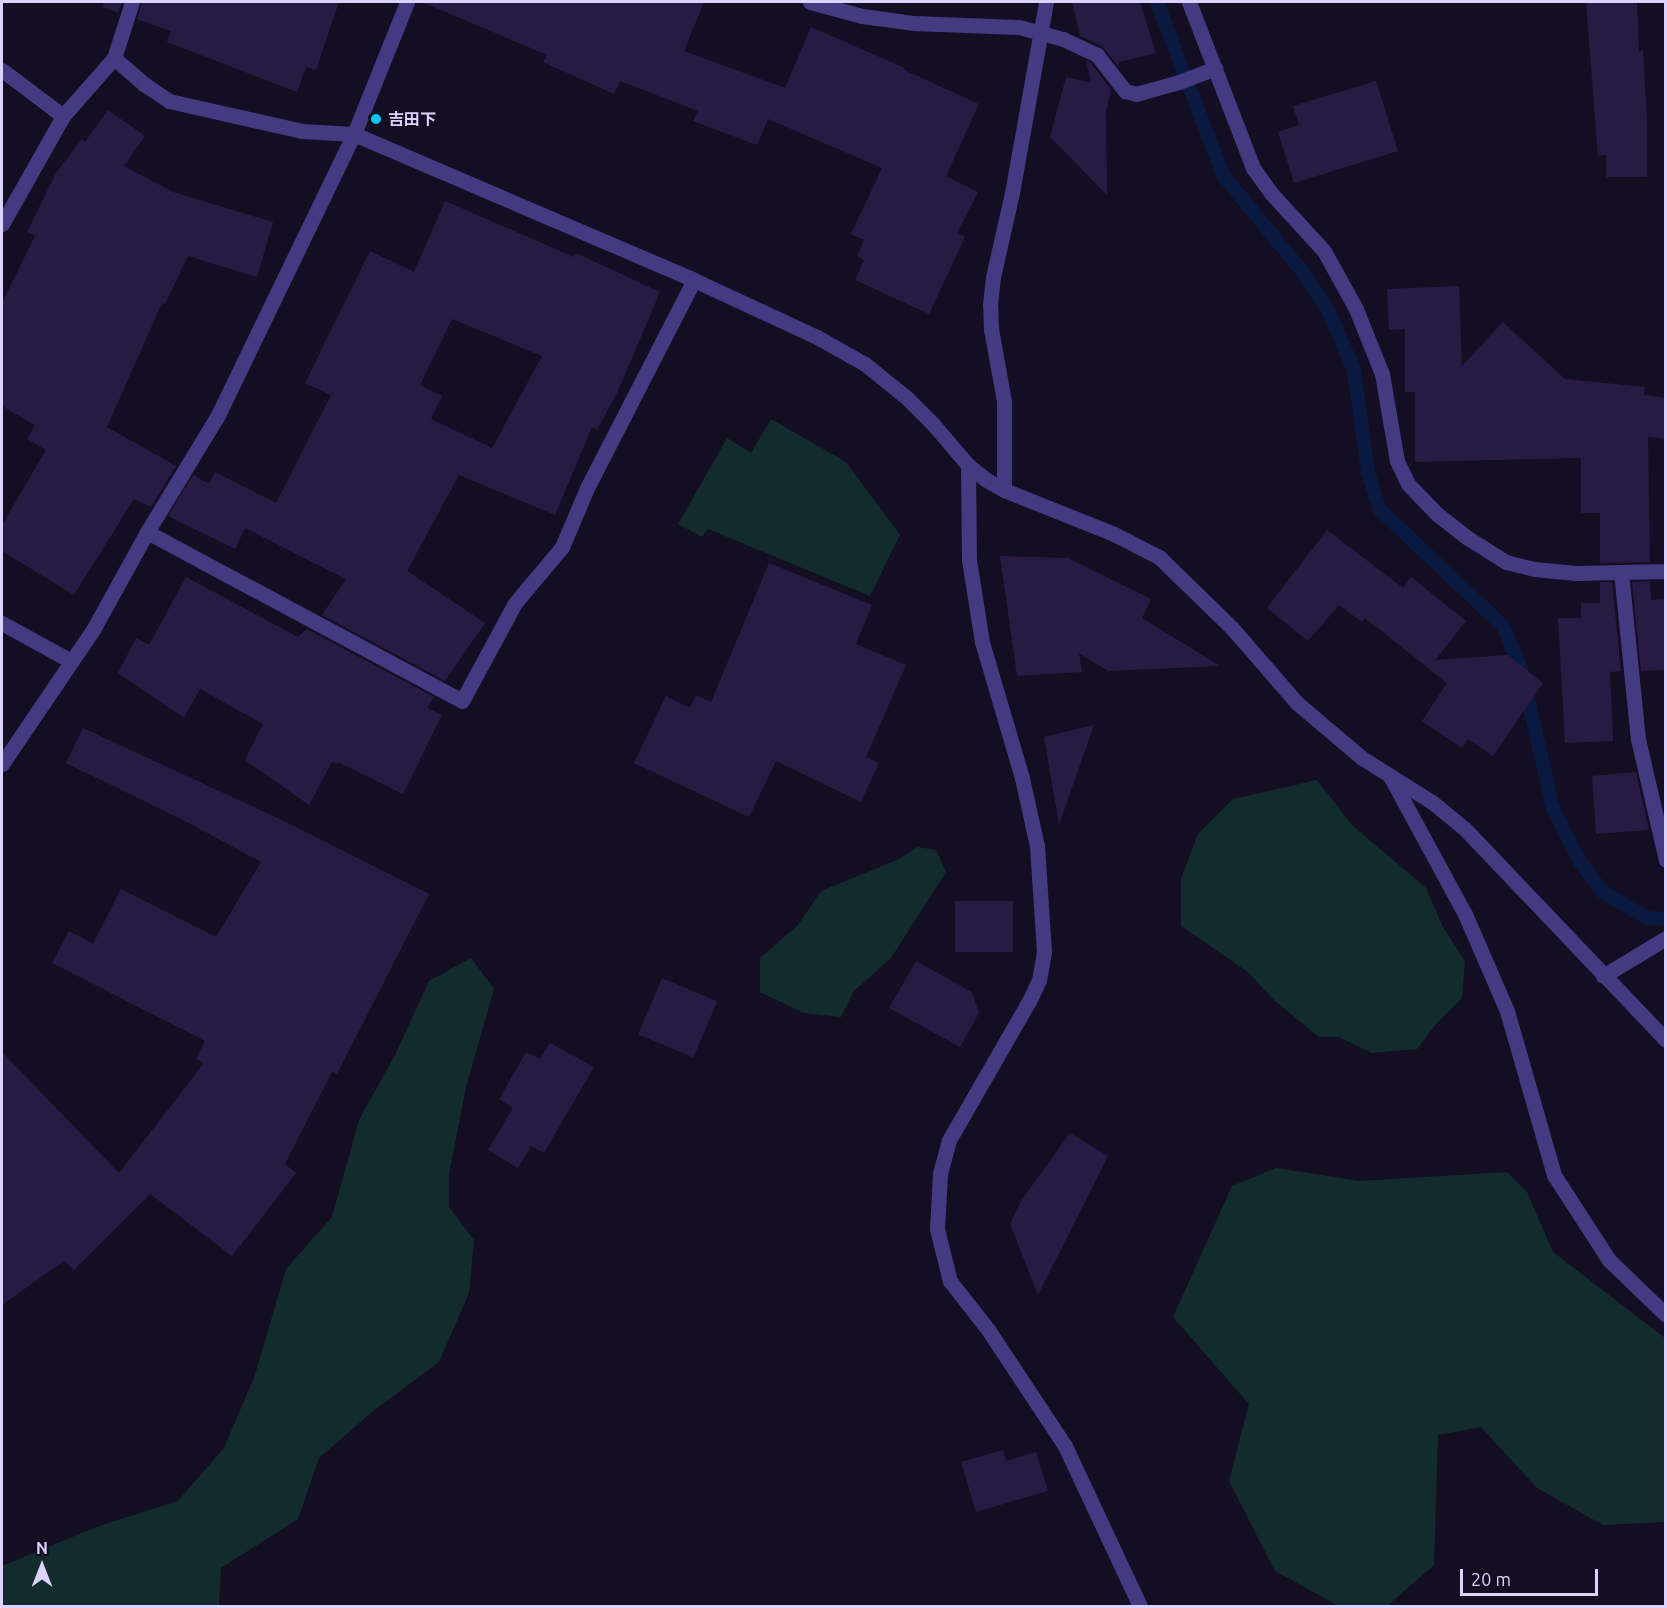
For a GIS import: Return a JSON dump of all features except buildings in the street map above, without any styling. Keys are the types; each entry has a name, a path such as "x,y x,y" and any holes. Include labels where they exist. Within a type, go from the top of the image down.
{"street":[{"path":"2,224 63,116 114,58 132,2"},
{"path":"2,764 94,628 147,532 218,415 354,134 407,2"},
{"path":"810,2 862,16 913,23 1019,27 1063,39 1097,55 1125,91 1136,93 1157,89 1215,68"},
{"path":"1004,490 1004,401 991,329 990,305 993,277 1012,193 1046,2"},
{"path":"1189,2 1253,168 1271,194 1324,251 1356,309 1382,374 1397,461 1408,484 1437,514 1468,538 1506,562 1534,569 1576,573 1665,571"},
{"path":"114,58 169,101 302,131 354,134 694,280 817,337 865,364 933,424 968,465 1004,490 1114,534 1159,557 1232,628 1298,703 1362,758 1432,802 1465,829 1665,1040"},
{"path":"2,70 63,116"},
{"path":"147,532 462,701 515,603 562,548 587,488 694,280"},
{"path":"968,465 971,572 982,642 1022,778 1037,846 1044,952 1040,980 949,1140 940,1174 937,1229 950,1281 989,1331 1065,1446 1140,1606"},
{"path":"1622,572 1638,739 1665,860"},
{"path":"2,623 71,661"},
{"path":"1390,776 1465,915 1507,1011 1554,1175 1609,1260 1665,1315"},
{"path":"1603,976 1665,938"}],"green space":[{"path":"771,419 846,462 900,535 870,596 708,529 702,537 678,524 727,438 751,453"},
{"path":"1317,780 1352,825 1426,888 1443,927 1465,961 1462,998 1436,1024 1417,1049 1372,1053 1339,1037 1319,1037 1275,1001 1248,972 1181,926 1181,879 1198,834 1233,799"},
{"path":"918,847 936,850 946,872 891,958 854,991 841,1017 804,1013 760,992 760,958 798,925 821,891 897,860"},
{"path":"471,958 494,989 466,1087 449,1174 449,1207 474,1240 469,1293 439,1362 372,1412 319,1458 298,1519 221,1568 219,1606 2,1606 2,1566 99,1526 178,1501 224,1448 255,1375 286,1269 332,1217 359,1120 395,1055 429,981"},
{"path":"1276,1168 1360,1181 1507,1172 1527,1192 1553,1252 1665,1338 1665,1522 1603,1525 1537,1488 1481,1427 1438,1435 1434,1565 1387,1606 1339,1606 1275,1571 1229,1481 1249,1404 1173,1317 1232,1186"}],"waterway":[{"path":"1157,2 1223,175 1301,270 1328,310 1354,370 1368,472 1379,509 1503,626 1521,669 1553,808 1580,862 1603,892 1647,918 1666,919"}],"place":[{"name":"吉田下","path":"376,119"}]}
